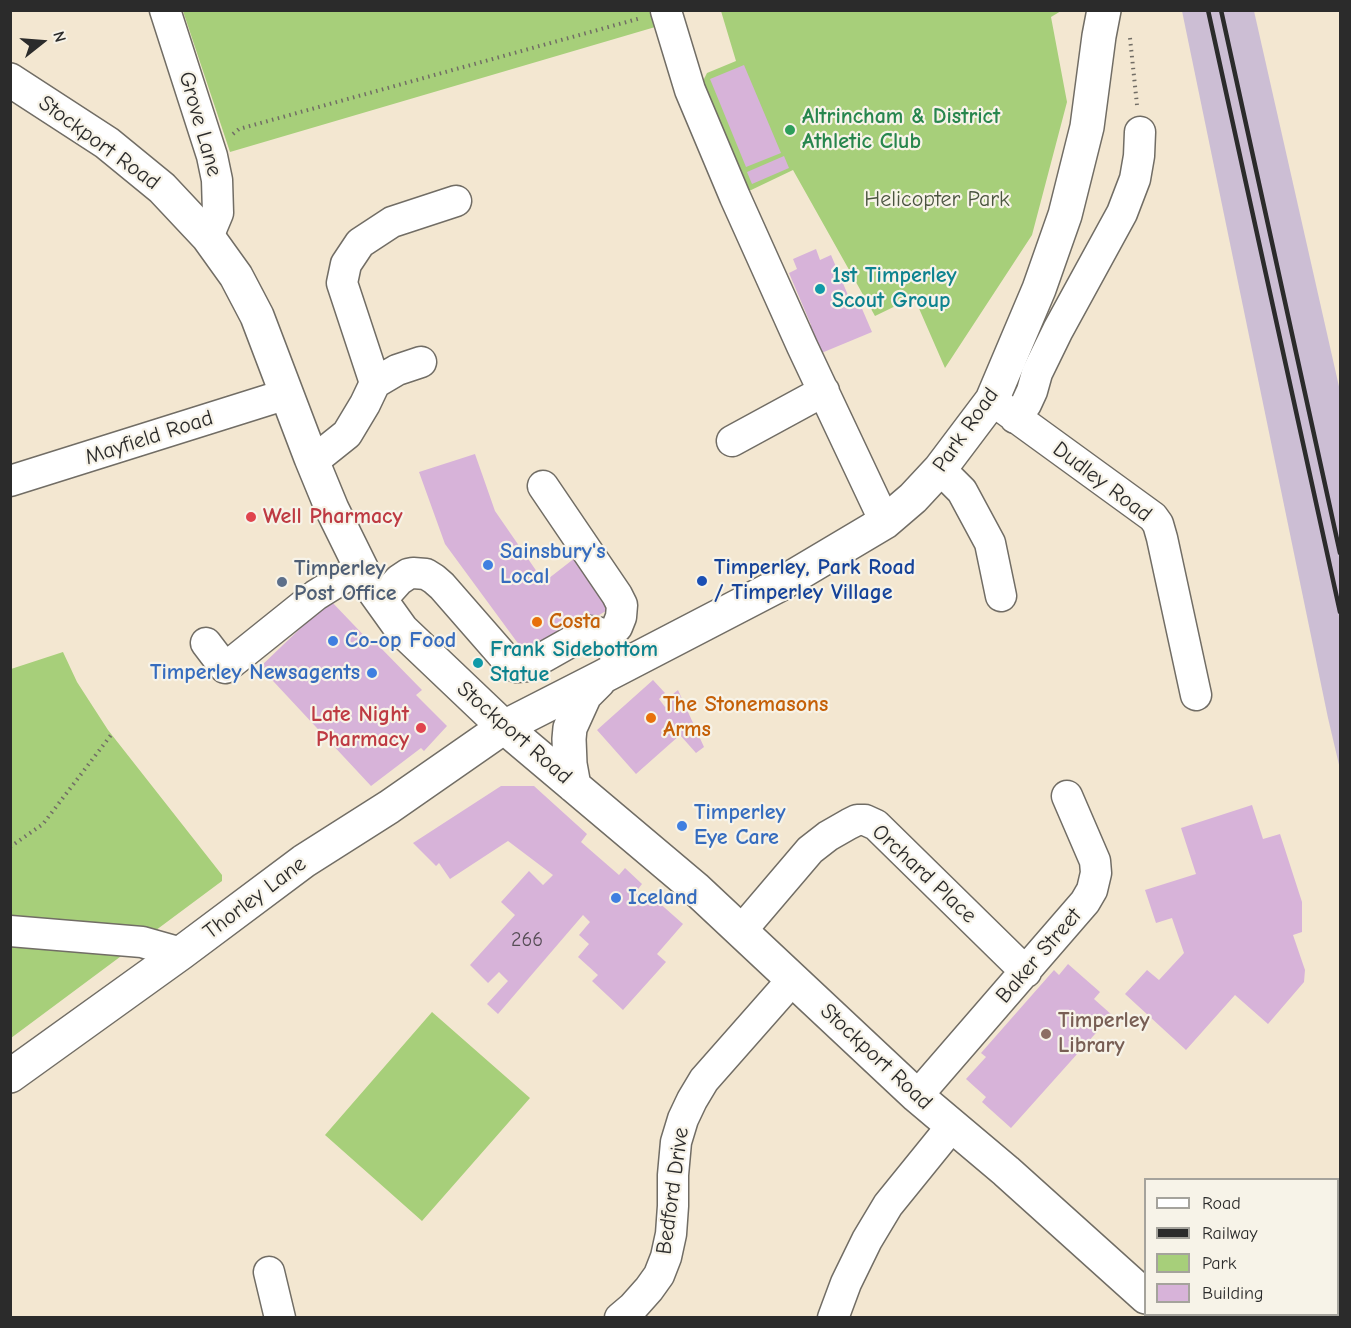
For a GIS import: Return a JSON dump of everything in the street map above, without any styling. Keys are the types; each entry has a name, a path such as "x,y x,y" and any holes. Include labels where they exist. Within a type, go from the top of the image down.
{"main road":[{"name":"Park Road","path":"504,727 611,662 779,585 885,522 914,498 940,469 1004,409 1039,289 1065,215 1087,127 1104,10"},
{"name":"Stockport Road","path":"10,80 107,143 162,188 208,237 236,276 257,316 332,509 369,584 402,630 504,727 695,888 917,1096 1006,1171 1144,1295"},
{"name":"Park Road","path":"574,786 570,764 570,728 585,695 611,662"},
{"name":"Thorley Lane","path":"10,1076 304,861 389,807 504,727"}],"street":[{"name":"Grove Lane","path":"165,10 210,150 217,180 218,213 208,237"},
{"path":"666,11 700,116 885,522"},
{"name":"Park Road","path":"1004,409 1026,404 1037,373 1058,330 1122,213 1135,179 1140,132"},
{"path":"375,383 342,283 346,264 360,243 392,222 456,201"},
{"path":"312,462 347,434 375,383 397,370 421,362"},
{"path":"732,441 824,391"},
{"name":"Mayfield Road","path":"10,481 287,394"},
{"name":"Dudley Road","path":"1004,409 1153,517 1158,524 1196,695"},
{"path":"940,469 962,491 990,543 1001,596"},
{"path":"543,486 622,605 621,617 608,636 611,662"},
{"path":"206,644 225,668 316,595 361,567"},
{"path":"381,600 399,580 408,574 426,574 434,579 511,665 528,666 590,631 603,635 611,662"},
{"name":"Baker Street","path":"917,1096 1026,972 1085,902 1092,890 1096,873 1095,861 1067,796"},
{"name":"Orchard Place","path":"741,931 810,850 849,824 857,820 865,820 876,825 1026,972"},
{"path":"10,931 142,942 181,953"},
{"name":"Bedford Drive","path":"620,1317 633,1307 649,1289 659,1275 666,1257 671,1234 676,1142 692,1100 704,1080 793,979"},
{"path":"833,1317 861,1251 888,1205 952,1126"},
{"path":"268,1272 279,1317"}],"path":[{"path":"210,150 239,129 666,11"},
{"path":"1130,33 1140,132"},
{"path":"10,847 43,824 111,735"}],"shaded area":[{"path":"1182,11 1254,11 1340,391 1340,769 1328,718"}],"green space":[{"path":"658,10 662,25 230,152 183,11"},
{"name":"Helicopter Park","path":"721,11 1061,11 1051,17 1067,102 1032,235 945,368 914,297 875,316 793,170 747,192 704,90 703,81 707,73 736,61"},
{"path":"63,652 77,682 108,730 222,875 222,881 11,1038 11,669"},
{"path":"432,1012 530,1098 422,1221 325,1135"}],"building":[{"path":"744,65 781,153 746,167 710,79"},
{"path":"784,156 789,168 752,184 747,172"},
{"name":"1st Timperley Scout Group","path":"816,249 820,260 831,255 853,307 860,304 872,332 819,354 808,327 811,325 789,273 797,269 793,259"},
{"path":"475,454 495,511 544,582 580,554 616,605 528,657 445,544 419,472"},
{"path":"330,600 373,645 376,643 422,690 416,695 447,726 424,751 421,748 371,786 260,667"},
{"name":"The Stonemasons Arms","path":"653,680 665,693 659,699 665,707 672,701 668,698 678,690 704,747 696,753 680,735 636,774 597,730"},
{"path":"501,786 534,786 587,834 581,842 619,875 625,868 642,884 635,893 650,906 656,900 683,924 657,954 666,962 623,1010 592,981 598,975 578,957 589,944 579,935 590,922 583,915 498,1014 487,1004 508,981 499,972 488,983 470,965 515,915 501,902 529,871 543,885 553,875 508,841 450,879 439,863 436,866 413,843"},
{"path":"1252,805 1263,839 1280,834 1302,902 1302,932 1293,935 1305,970 1304,982 1268,1024 1235,995 1186,1050 1125,994 1147,970 1159,980 1184,953 1172,918 1156,923 1145,890 1196,874 1181,828"},
{"name":"Timperley Library","path":"1068,964 1100,992 1094,999 1112,1015 1011,1128 982,1102 986,1097 966,1079 986,1057 981,1053 1054,970 1059,975"}],"railway":[{"path":"1208,10 1340,612"},
{"path":"1221,10 1340,553"}],"place":[{"name":"Altrincham & District Athletic Club","path":"790,130"},
{"name":"1st Timperley Scout Group","path":"820,289"},
{"name":"Well Pharmacy","path":"251,517"},
{"name":"Sainsbury's Local","path":"488,565"},
{"name":"Timperley, Park Road / Timperley Village","path":"702,581"},
{"name":"Timperley Post Office","path":"282,582"},
{"name":"Costa","path":"537,622"},
{"name":"Co-op Food","path":"333,641"},
{"name":"Frank Sidebottom Statue","path":"478,663"},
{"name":"Timperley Newsagents","path":"372,673"},
{"name":"The Stonemasons Arms","path":"651,718"},
{"name":"Late Night Pharmacy","path":"421,728"},
{"name":"Timperley Eye Care","path":"682,826"},
{"name":"Iceland","path":"616,898"},
{"name":"Timperley Library","path":"1046,1034"}]}
